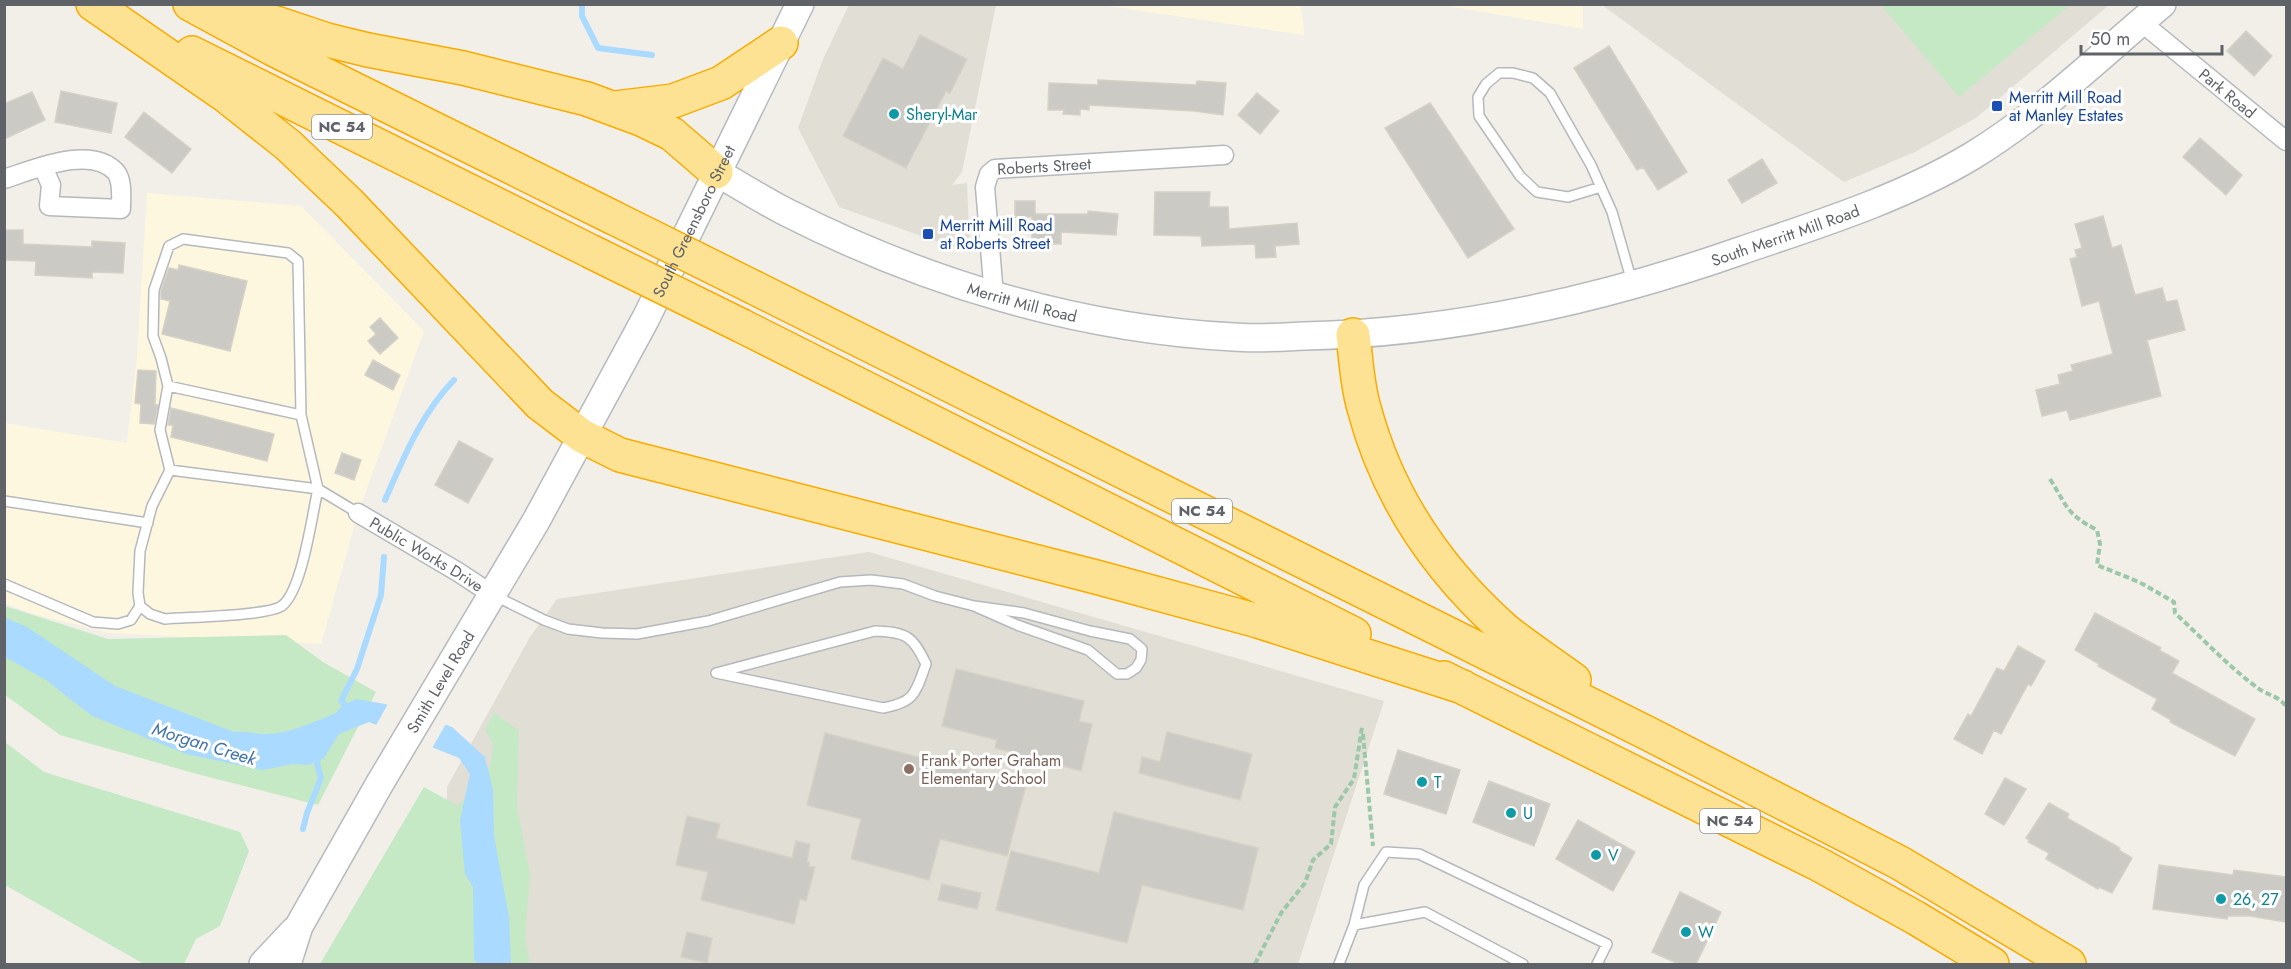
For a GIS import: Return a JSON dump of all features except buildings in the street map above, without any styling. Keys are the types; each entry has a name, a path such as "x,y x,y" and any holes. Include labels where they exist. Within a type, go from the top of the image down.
{"highway":[{"name":"NC 54","path":"93,4 1820,865 1916,918 1992,964"},
{"path":"93,4 225,96 288,145 349,203 540,404 582,436 620,455 1051,565 1258,621 1463,687"},
{"name":"NC 54","path":"190,4 273,49 1649,734 1900,862 2069,964"},
{"path":"219,4 337,42 404,58 463,68 614,108 672,134 716,172"},
{"path":"614,108 673,101 722,83 781,43"},
{"path":"1353,335 1363,406 1380,459 1402,504 1438,561 1468,595 1506,630 1649,734"}],"street":[{"name":"South Greensboro Street","path":"582,436 646,318 800,4"},
{"name":"Park Road","path":"2151,13 2286,141"},
{"name":"South Merritt Mill Road","path":"1353,335 1392,332 1527,312 1634,286 1826,221 1900,193 1948,170 2002,136 2151,13"},
{"name":"Roberts Street","path":"994,296 985,187 989,174 996,169 1224,155"},
{"path":"4,179 43,167 72,159 102,163 115,172 119,179 121,209 49,206 51,185 43,167"},
{"name":"Merritt Mill Road","path":"716,172 784,211 879,255 994,296 1111,322 1168,331 1235,338 1353,335"},
{"name":"Smith Level Road","path":"287,964 299,926 380,783 458,656 582,436"},
{"name":"Public Works Drive","path":"358,513 493,595"},
{"name":"Smith Level Road","path":"263,964 299,926"}],"lane":[{"path":"1601,187 1568,197 1537,192 1520,176 1479,116 1478,98 1486,84 1499,73 1513,73 1533,78 1550,93 1592,165 1612,212 1634,286"},
{"path":"4,584 93,622 118,624 131,620 140,606 138,593 140,551 152,506 170,470 160,430 168,386 153,336 154,290 169,246 183,239 288,253 298,261 301,415 318,489 299,580 292,595 281,606 263,611 165,619 150,614 140,606"},
{"path":"168,386 301,415"},
{"path":"170,470 318,489 358,513"},
{"path":"4,501 148,523"},
{"path":"493,595 568,629 637,634 708,621 840,582 871,580 903,584 935,596 974,606 1024,613 1090,632 1130,639 1142,649 1141,660 1136,668 1127,674 1117,674 1088,650 1017,625 974,606"},
{"path":"875,631 897,632 917,644 926,664 917,690 903,704 883,708 716,673 875,631"},
{"path":"1339,964 1354,926 1364,885 1386,852 1419,854 1607,944 1597,964"},
{"path":"1354,926 1425,912 1523,964"}],"path":[{"path":"2050,479 2065,507 2072,515 2097,530 2100,544 2097,565 2139,582 2174,602 2175,613 2237,671 2258,689 2273,694 2286,706"},
{"path":"1255,964 1281,914 1305,883 1313,860 1331,844 1335,807 1354,779 1362,727 1375,868"}],"shaded area":[{"path":"849,5 996,5 962,172 952,185 967,183 970,253 839,207 798,128 823,59"},
{"path":"1102,5 1301,5 1304,35"},
{"path":"1441,5 1583,5 1583,29"},
{"path":"1602,5 2109,5 1976,118 1915,152 1844,182"},
{"path":"147,193 301,206 424,331 358,513 321,644 109,633 30,613 5,603 4,423 127,443 137,357"},
{"name":"Frank Porter Graham Elementary School","path":"869,552 1384,701 1298,964 460,964 445,894 447,787 530,637 557,599"}],"green space":[{"path":"1881,5 2070,5 1959,97"},
{"path":"5,606 108,639 286,635 323,662 376,692 318,805 60,735 5,695"},
{"path":"494,712 519,731 517,805 530,875 525,939 530,964 320,964 424,787 458,806 490,767 493,743 485,730"},
{"path":"5,742 44,772 240,832 249,851 220,926 196,939 184,964 144,964 5,885"}],"water":[{"name":"Morgan Creek","path":"4,617 27,627 115,686 234,732 272,734 291,730 336,713 341,707 356,699 385,704 452,727 485,757 493,790 494,836 509,917 511,964 478,964 474,960 473,887 465,874 460,820 470,774 459,758 369,722 339,734 324,758 309,765 293,764 263,770 186,754 92,716 46,680 5,657"}],"pier":[{"path":"389,702 447,722 431,750 375,727"}],"waterway":[{"path":"582,4 582,16 598,48 652,55"},
{"path":"385,500 406,452 423,422 442,393 454,380"},
{"path":"351,710 341,701 357,669 381,595 384,557"},
{"path":"303,829 321,778 317,764 319,753"}],"place":[{"name":"Merritt Mill Road at Manley Estates","path":"1997,106"},
{"name":"Sheryl-Mar","path":"894,114"},
{"name":"Merritt Mill Road at Roberts Street","path":"928,234"},
{"name":"Frank Porter Graham Elementary School","path":"909,769"},
{"name":"T","path":"1422,782"},
{"name":"U","path":"1511,813"},
{"name":"V","path":"1596,855"},
{"name":"26, 27","path":"2221,899"},
{"name":"W","path":"1686,932"}]}
